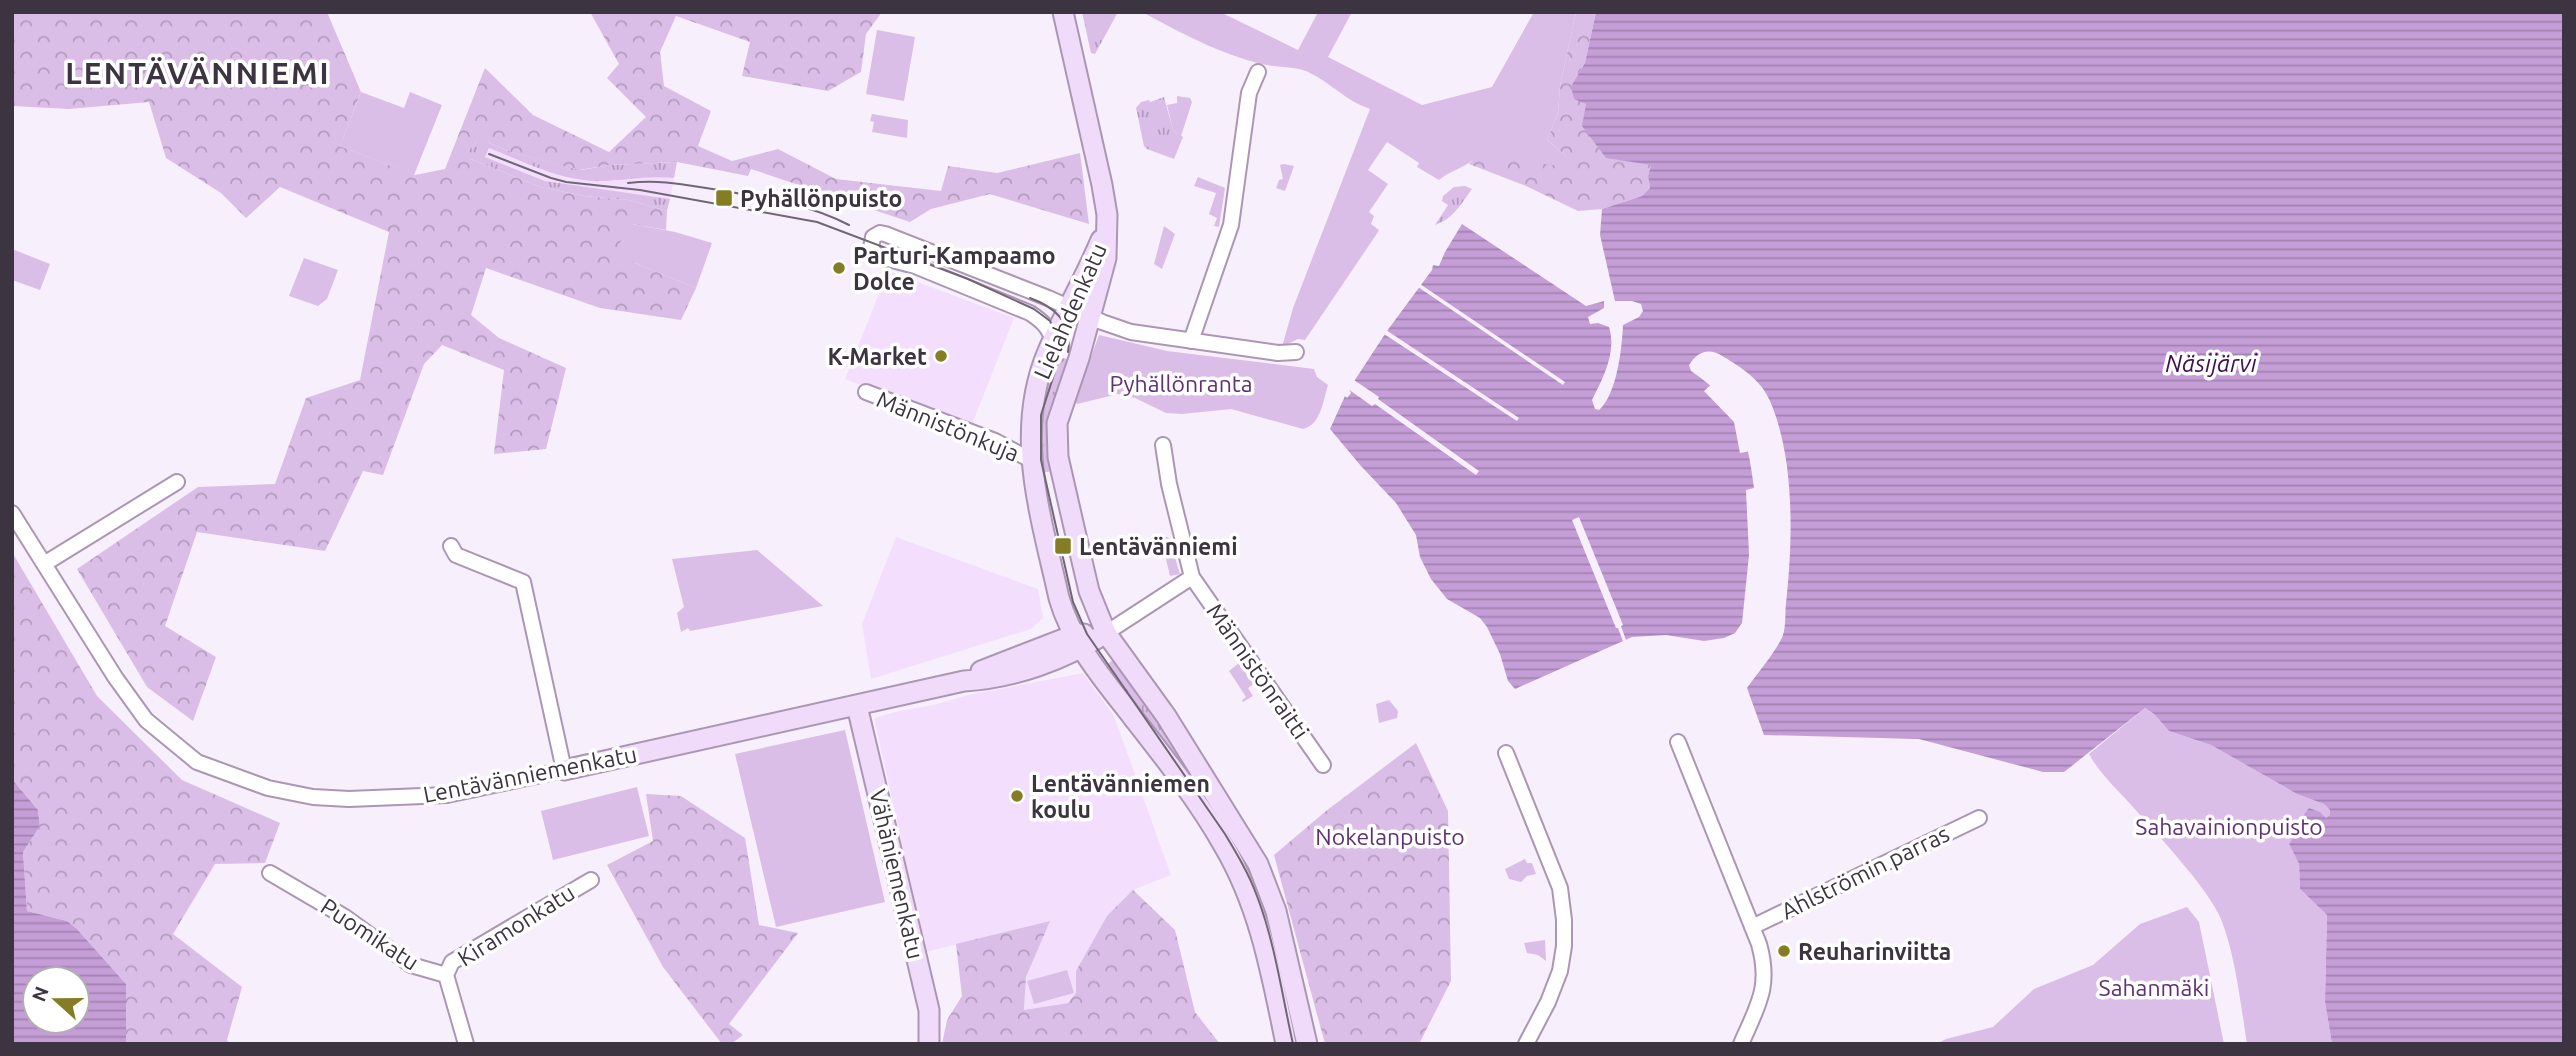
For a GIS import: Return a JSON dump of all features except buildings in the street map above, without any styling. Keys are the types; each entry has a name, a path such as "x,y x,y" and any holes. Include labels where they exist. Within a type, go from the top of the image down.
{"main road":[{"name":"Lielahdenkatu","path":"1063,12 1102,185 1107,226 1106,258 1079,358 1060,408 1056,437 1089,591 1106,633 1167,716 1258,864 1276,911 1307,1044"},
{"name":"Lielahdenkatu","path":"1107,226 1041,369 1032,407 1031,460 1059,598 1077,642 1192,797 1240,876 1256,915 1286,1044"},
{"name":"Lentävänniemenkatu","path":"564,770 964,681 987,668 1106,633"},
{"name":"Vähäniemenkatu","path":"858,706 929,1010 929,1044"}],"street":[{"path":"1191,341 1231,225 1249,93 1258,72"},
{"path":"1053,341 1045,324 1030,313 915,266 877,256 870,248 873,237 880,233 885,234 1131,332 1278,353 1296,352"},
{"name":"Männistönkuja","path":"866,392 995,441 1031,460"},
{"path":"1106,633 1192,577 1169,484 1163,445"},
{"path":"44,564 177,482"},
{"name":"Lentävänniemenkatu","path":"12,513 115,677 146,720 197,762 268,788 313,797 349,799 447,795 564,770"},
{"path":"451,546 456,555 523,582 564,770"},
{"name":"Männistönraitti","path":"1192,577 1323,765"},
{"path":"1678,742 1765,965 1764,985 1741,1044"},
{"path":"1506,753 1560,888 1564,920 1560,971 1548,1002 1526,1044"},
{"name":"Ahlströmin parras","path":"1752,927 1979,818"},
{"name":"Puomikatu","path":"270,873 345,917 411,965 446,975 466,1044"},
{"name":"Kiramonkatu","path":"446,975 452,962 591,880"}],"shaded area":[{"path":"489,148 568,179 617,181 654,176 674,178 670,199 545,181 485,157"},
{"path":"888,271 1014,318 971,427 845,379"},
{"path":"896,537 1038,589 1043,618 1031,629 871,679 862,624"},
{"name":"Lentävänniemen koulu","path":"1083,673 1114,716 1171,875 1133,890 1076,971 1076,993 1068,1003 1024,1010 1026,977 1049,921 926,952 874,718 968,695"}],"green space":[{"path":"12,12 327,12 361,92 340,146 415,175 445,169 485,68 533,115 609,152 646,117 607,78 619,64 590,12 882,12 866,34 861,72 828,91 742,76 750,42 676,16 660,52 664,86 711,111 698,146 732,161 778,149 836,179 941,191 948,166 997,173 1080,153 1089,224 990,194 931,209 910,222 751,169 748,176 677,162 610,165 579,170 511,152 487,142 476,142 468,151 468,158 541,187 584,196 629,200 667,211 666,230 632,224 633,262 696,288 681,320 600,308 486,268 471,315 499,338 566,368 546,449 494,454 504,370 442,345 424,364 383,475 363,471 325,551 197,532 165,626 216,657 193,721 147,687 77,569 198,487 275,484 306,398 360,380 389,232 280,187 246,218 221,193 166,158 149,102 69,109 12,106"},
{"path":"1070,12 1074,12 1115,198 1112,198"},
{"path":"1082,12 1118,12 1095,54 1091,53"},
{"path":"1142,12 1220,12 1298,50 1318,12 1352,12 1328,57 1422,105 1492,87 1534,12 1576,12 1560,86 1558,113 1547,140 1566,156 1561,166 1478,156 1439,180 1417,167 1419,163 1387,142 1368,170 1388,184 1369,212 1374,216 1371,224 1379,230 1305,340 1298,339 1282,347 1293,308 1370,109 1305,71 1262,64 1231,54 1185,35"},
{"path":"1576,12 1596,12 1585,63 1571,86 1586,104 1651,165 1648,176 1650,188 1642,196 1602,209 1578,211 1526,186 1469,164 1477,156 1566,156 1547,140 1558,113 1560,86"},
{"path":"877,30 915,37 904,101 866,94"},
{"path":"361,92 404,108 410,92 442,105 414,175 340,146"},
{"path":"1177,96 1190,98 1192,102 1181,136 1173,130 1167,105 1177,103"},
{"path":"1164,97 1173,130 1183,137 1174,159 1144,146 1136,108 1141,102"},
{"path":"872,114 908,120 907,138 872,132"},
{"path":"476,142 487,142 511,152 581,170 610,165 677,162 674,178 592,181 552,173 489,148 485,157 545,181 670,199 667,211 629,200 584,196 541,187 468,158 468,151"},
{"path":"1280,165 1294,166 1285,191 1276,188 1279,180 1283,179"},
{"path":"1198,177 1225,188 1219,227 1214,226 1217,218 1209,214 1216,193 1194,186"},
{"path":"1465,186 1472,189 1460,205 1447,219 1435,225 1448,205 1442,201 1443,196 1454,187"},
{"path":"632,224 675,232 712,243 696,288 633,262 619,244"},
{"path":"1164,226 1175,234 1162,269 1154,264"},
{"path":"12,249 50,264 40,290 12,280"},
{"path":"304,258 338,270 327,299 318,306 289,296"},
{"name":"Pyhällönranta","path":"1099,335 1167,351 1314,369 1317,377 1328,385 1323,405 1314,423 1303,429 1231,409 1166,413 1135,398 1118,394 1077,404 1075,401"},
{"path":"1051,356 1073,360 1057,470 1037,474 1034,446"},
{"path":"1160,534 1169,538 1180,574 1170,576"},
{"path":"757,550 823,606 690,631 688,628 681,632 677,613 684,607 672,559"},
{"path":"12,552 97,696 182,780 280,823 265,863 215,864 173,934 242,987 227,1040 230,1044 126,1044 126,984 67,921 27,911 23,852 40,826 38,810 12,779"},
{"path":"1117,657 1252,861 1303,1044 1290,1044 1259,909 1101,669"},
{"path":"1239,663 1254,684 1248,688 1253,696 1243,702 1246,697 1229,671"},
{"path":"1389,700 1398,711 1397,718 1379,723 1376,704"},
{"name":"Sahavainionpuisto","path":"2145,708 2169,731 2211,745 2297,794 2324,804 2330,810 2326,819 2323,817 2301,825 2289,844 2299,864 2300,889 2327,915 2325,1002 2332,1044 2247,1044 2230,946 2214,905 2184,865 2089,754"},
{"path":"845,730 885,902 776,927 735,754"},
{"name":"Nokelanpuisto","path":"1416,743 1448,811 1451,981 1419,1044 1325,1044 1274,855 1326,811"},
{"path":"637,787 649,836 553,860 541,811"},
{"path":"646,794 681,796 745,838 759,925 798,933 729,1024 743,1035 731,1044 722,1044 663,967 607,865 653,841"},
{"path":"1525,859 1527,863 1532,863 1536,874 1527,876 1521,882 1509,879 1505,869"},
{"path":"1133,890 1175,930 1195,1012 1220,1044 942,1044 947,1020 962,996 956,944 1050,921 1026,977 1024,1010 1068,1003 1076,993 1076,971 1107,916"},
{"name":"Sahanmäki","path":"2187,907 2199,922 2224,1044 1936,1044 1993,1027 2034,989 2093,965 2140,924"},
{"path":"1545,940 1546,961 1538,955 1527,953 1524,943"},
{"path":"1067,970 1074,993 1034,1004 1027,981"}],"water":[{"name":"Näsijärvi","path":"1596,12 2564,12 2564,1044 2332,1044 2325,1002 2327,915 2300,889 2299,864 2289,844 2309,808 2320,812 2326,818 2330,815 2330,810 2324,804 2297,794 2211,745 2169,731 2145,708 2064,772 2043,772 1919,739 1764,735 1747,688 1777,647 1784,631 1791,527 1788,474 1778,424 1766,394 1744,370 1713,352 1696,356 1689,365 1691,371 1720,395 1738,421 1748,451 1754,488 1746,490 1749,555 1742,623 1735,633 1704,641 1666,635 1632,637 1515,689 1508,681 1500,654 1487,627 1480,618 1447,599 1431,579 1420,557 1416,535 1396,503 1330,429 1345,396 1347,398 1351,393 1349,389 1433,265 1439,266 1462,224 1586,306 1604,301 1604,308 1588,317 1590,324 1598,323 1609,327 1611,336 1608,365 1592,400 1595,409 1599,410 1605,403 1617,370 1623,325 1639,317 1643,311 1641,304 1615,301 1600,235 1602,209 1642,196 1650,188 1648,176 1651,165 1606,158 1582,126 1586,104 1574,99 1571,86 1585,63"},
{"path":"12,779 38,810 40,826 23,852 27,911 67,921 126,984 126,1044 12,1044"}],"pier":[{"path":"1419,283 1565,382 1563,385 1418,287"},
{"path":"1386,330 1519,418 1517,421 1384,334"},
{"path":"1354,380 1479,471 1476,475 1375,404 1372,406 1348,389"},
{"path":"1713,383 1738,410 1745,424 1751,451 1740,453 1734,422 1704,391"},
{"path":"1579,517 1623,625 1621,626 1627,643 1624,644 1616,628 1572,520"}],"tram line":[{"path":"489,154 566,182 640,190 817,222 968,279 1034,309 1050,321 1060,345 1058,362 1041,415 1041,460 1073,602 1087,634 1225,834 1247,872 1269,932 1293,1044"},
{"path":"628,183 674,183 769,199 817,211 849,225"},
{"path":"1030,298 1054,311 1065,325 1068,352"}],"place":[{"name":"Pyhällönpuisto","path":"724,198"},
{"name":"Parturi-Kampaamo Dolce","path":"839,268"},
{"name":"K-Market","path":"941,356"},
{"name":"Lentävänniemi","path":"1063,546"},
{"name":"Lentävänniemen koulu","path":"1017,796"},
{"name":"Reuharinviitta","path":"1784,951"}],"district":[{"name":"LENTÄVÄNNIEMI","path":"198,73"}]}
